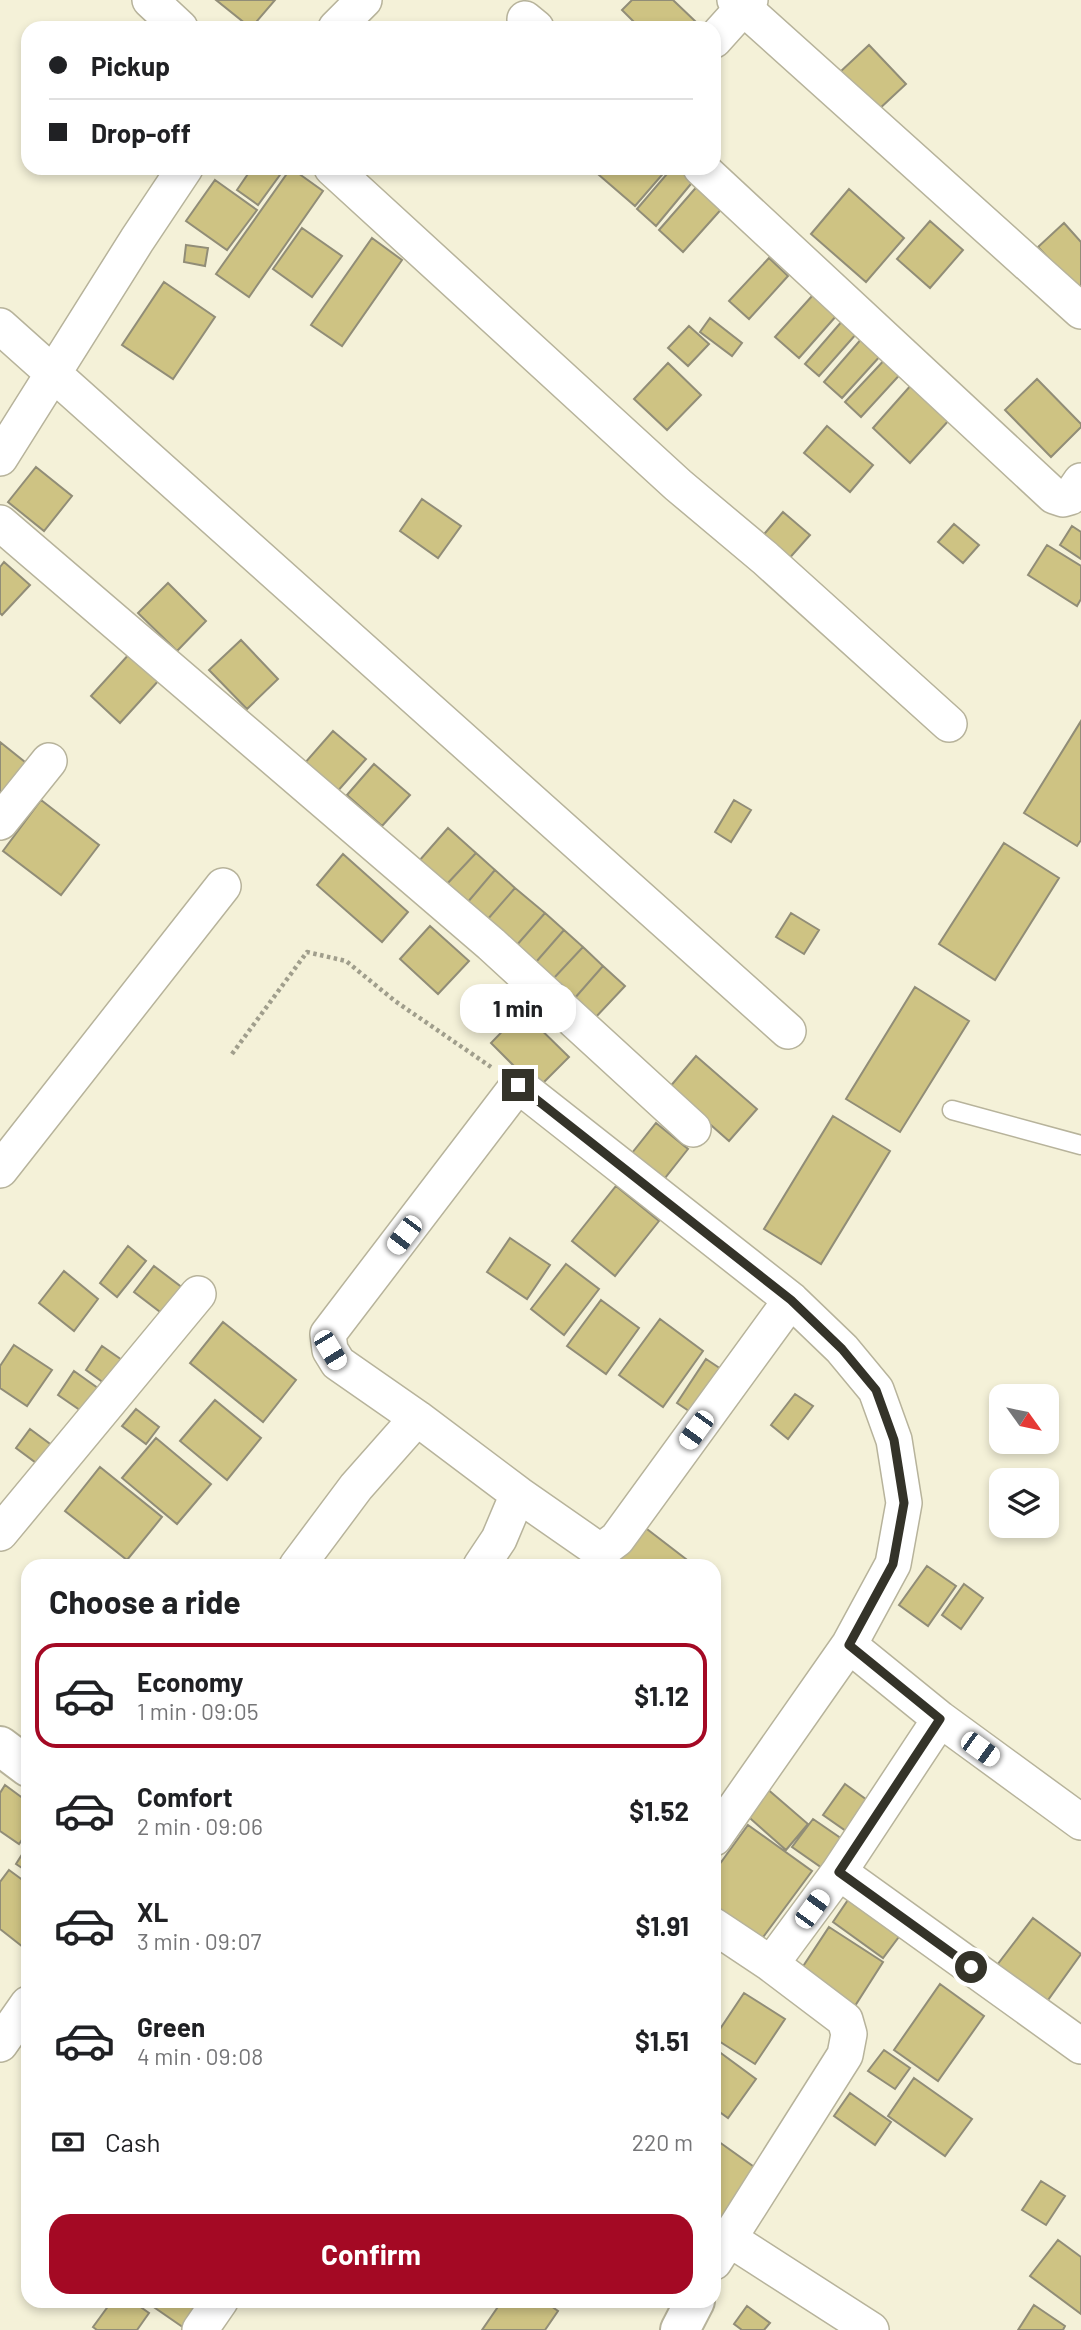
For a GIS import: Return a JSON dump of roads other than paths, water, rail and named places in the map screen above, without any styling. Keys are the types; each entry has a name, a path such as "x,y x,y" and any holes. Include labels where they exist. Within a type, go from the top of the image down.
{"street":[{"path":"150,0 172,21"},
{"path":"343,21 364,0"},
{"path":"721,31 743,2 1081,311"},
{"path":"0,457 180,175"},
{"path":"340,175 678,485 765,558 949,724"},
{"path":"709,175 1054,496 1063,499 1070,497 1081,481"},
{"path":"0,326 788,1031"},
{"path":"0,523 491,944 694,1129"},
{"path":"0,822 49,761"},
{"path":"0,1170 223,886"},
{"path":"721,1828 849,1645 893,1564 904,1503 894,1440 876,1390 842,1349 791,1300 518,1085 328,1334 330,1350 338,1363 594,1547 606,1548 625,1528 791,1300"},
{"path":"0,1533 198,1294"},
{"path":"303,1559 356,1487 417,1418"},
{"path":"486,1559 499,1539 518,1494"},
{"path":"849,1645 940,1719 1081,1822"},
{"path":"771,1964 839,1872 940,1719"},
{"path":"0,1746 21,1762"},
{"path":"839,1872 1081,2046"},
{"path":"721,1931 771,1964 845,2020 849,2034 845,2056 721,2250 871,2330"},
{"path":"0,2044 21,2014"},
{"path":"200,2330 215,2308"},
{"path":"680,2330 691,2308"}],"lane":[{"path":"952,1110 1081,1145"}]}
